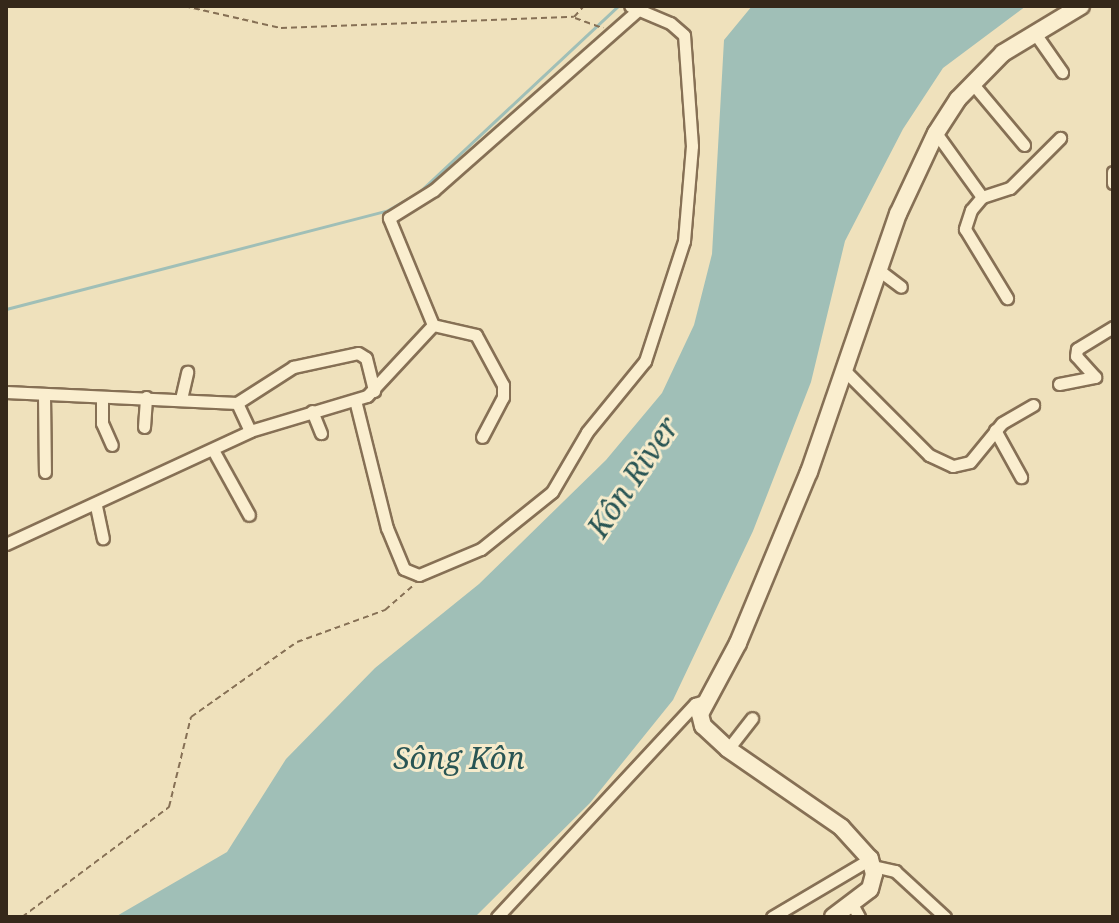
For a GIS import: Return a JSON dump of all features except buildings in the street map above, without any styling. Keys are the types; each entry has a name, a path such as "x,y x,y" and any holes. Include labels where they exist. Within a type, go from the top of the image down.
{"street":[{"path":"945,917 895,871 871,863 841,827 728,749 699,719 738,643 845,371 898,214 936,133 972,83 1034,32 1081,6"},
{"path":"355,400 387,528 404,569 428,573 481,549 552,492 575,450 654,342 686,226 692,146 688,72 684,35 670,23 632,8 434,190 389,218 433,325"},
{"path":"1034,32 1062,72"},
{"path":"972,83 1024,145"},
{"path":"936,133 982,197"},
{"path":"1007,298 965,229 971,210 982,197 1010,188 1060,138"},
{"path":"1113,172 1113,183"},
{"path":"880,271 901,287"},
{"path":"6,544 96,506 250,431 355,400 374,391 433,325"},
{"path":"433,325 476,335 503,385 503,397 482,437"},
{"path":"1059,384 1095,377 1076,356 1077,349 1113,327"},
{"path":"6,392 237,403 293,367 358,353 366,358 374,391"},
{"path":"845,371 937,461 970,462 995,430 1033,405"},
{"path":"181,399 187,372"},
{"path":"44,395 45,472"},
{"path":"144,427 146,397"},
{"path":"102,398 103,428 112,445"},
{"path":"237,403 250,431"},
{"path":"312,411 321,433"},
{"path":"995,430 1021,477"},
{"path":"213,450 249,515"},
{"path":"96,506 103,538"},
{"path":"497,917 688,711 707,700"},
{"path":"728,749 752,718"},
{"path":"833,917 856,912 870,889 871,863"},
{"path":"772,917 789,914 871,863"}],"path":[{"path":"184,6 281,28 574,17 602,27"},
{"path":"574,17 584,6"},
{"path":"22,917 169,807 191,717 297,642 385,610 428,573"}],"water":[{"name":"Sông Kôn","path":"752,6 1026,6 943,68 903,129 845,241 811,382 753,531 673,700 590,803 475,917 115,917 227,852 286,759 375,668 479,584 606,460 662,393 694,325 712,254 724,40"}],"waterway":[{"path":"6,309 388,210 418,193 618,6"}],"water label":[{"name":"Kôn River","path":"633,477"}]}
